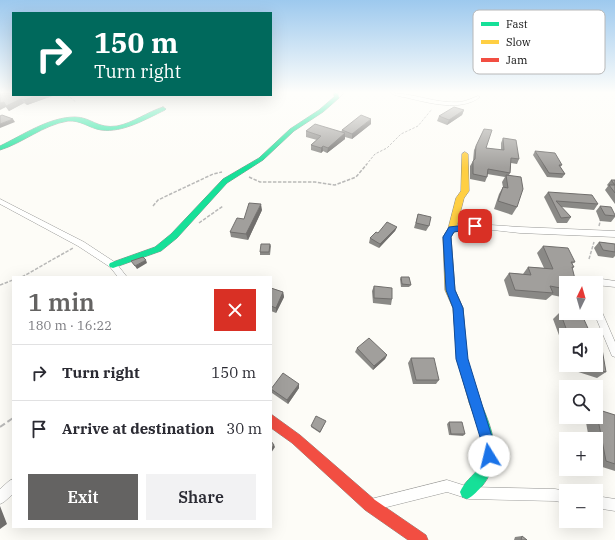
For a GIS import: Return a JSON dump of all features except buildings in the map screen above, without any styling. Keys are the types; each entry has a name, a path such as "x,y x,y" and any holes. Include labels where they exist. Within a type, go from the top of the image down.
{"street":[{"path":"0,148 71,119 84,121 104,128 110,128 132,123 143,118"},
{"path":"113,265 158,249 174,236 225,181 261,159 292,130 310,118"},
{"path":"465,154 465,191 458,205 452,229 447,237 450,290 458,308 462,359 486,437 489,456 486,468 467,492"},
{"path":"0,201 81,244 113,265 122,276"},
{"path":"452,229 475,226 520,230 615,234"},
{"path":"603,282 615,284"},
{"path":"601,320 615,353"},
{"path":"272,421 296,439 370,505 421,540"},
{"path":"0,498 12,486"},
{"path":"370,505 447,486 467,492 559,496"},
{"path":"603,503 615,505"}],"path":[{"path":"153,206 158,200 178,192 213,174 240,172 260,182 315,182 335,185 356,177 375,154 387,148 402,134 418,126 424,118"},
{"path":"25,276 81,244"},
{"path":"0,285 12,280"},
{"path":"0,427 12,419"}],"traffic: fast":[{"path":"0,148 37,130 67,120 78,119 101,128 109,128 133,123 143,118"},
{"path":"113,265 158,249 174,236 225,181 261,159 292,130 310,118"},
{"path":"467,492 486,468 489,452 486,435 475,402"}],"traffic: slow":[{"path":"465,154 465,191 460,198 452,229 447,237 450,290 458,308 462,359 475,402"}],"traffic: jam":[{"path":"272,421 296,439 370,505 421,540"}],"route":[{"path":"475,226 452,229 447,237 450,290 458,308 462,359 486,437 489,456"}]}
